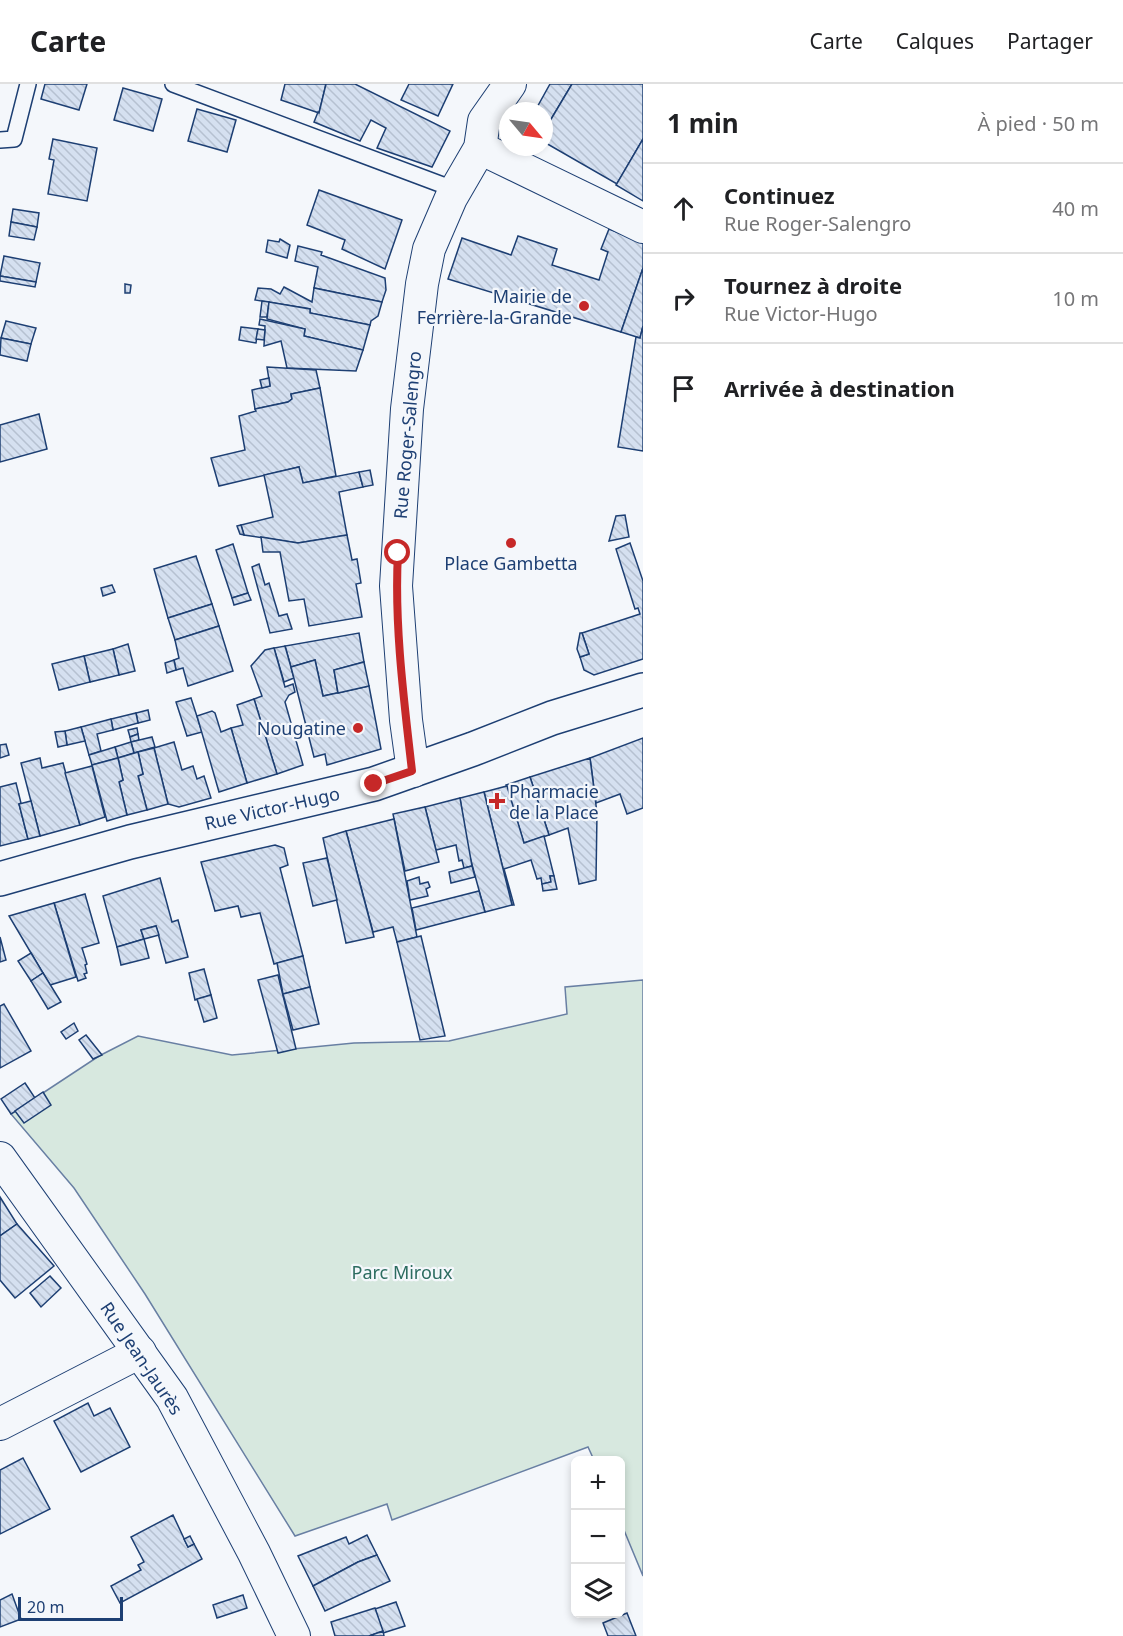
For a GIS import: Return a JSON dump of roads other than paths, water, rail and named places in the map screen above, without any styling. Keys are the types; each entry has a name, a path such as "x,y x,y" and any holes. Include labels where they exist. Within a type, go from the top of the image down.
{"street":[{"name":"Rue Roger-Salengro","path":"412,771 396,586 406,409 422,284 429,249 456,190 480,148 484,121 510,84"},
{"path":"480,148 643,227"},
{"name":"Rue Victor-Hugo","path":"0,879 130,842 374,784 473,750 552,718 643,690"},
{"name":"Rue Jean-Jaurès","path":"0,1158 172,1398 254,1553 294,1636"},
{"path":"0,1424 140,1352"}],"lane":[{"path":"0,140 14,139 28,84"},
{"path":"173,84 456,190"}],"place":[{"name":"Mairie de Ferrière-la-Grande","path":"584,306"},
{"name":"Place Gambetta","path":"511,543"},
{"name":"Nougatine","path":"358,728"},
{"name":"Pharmacie de la Place","path":"497,801"}],"park label":[{"name":"Parc Miroux","path":"402,1272"}]}
